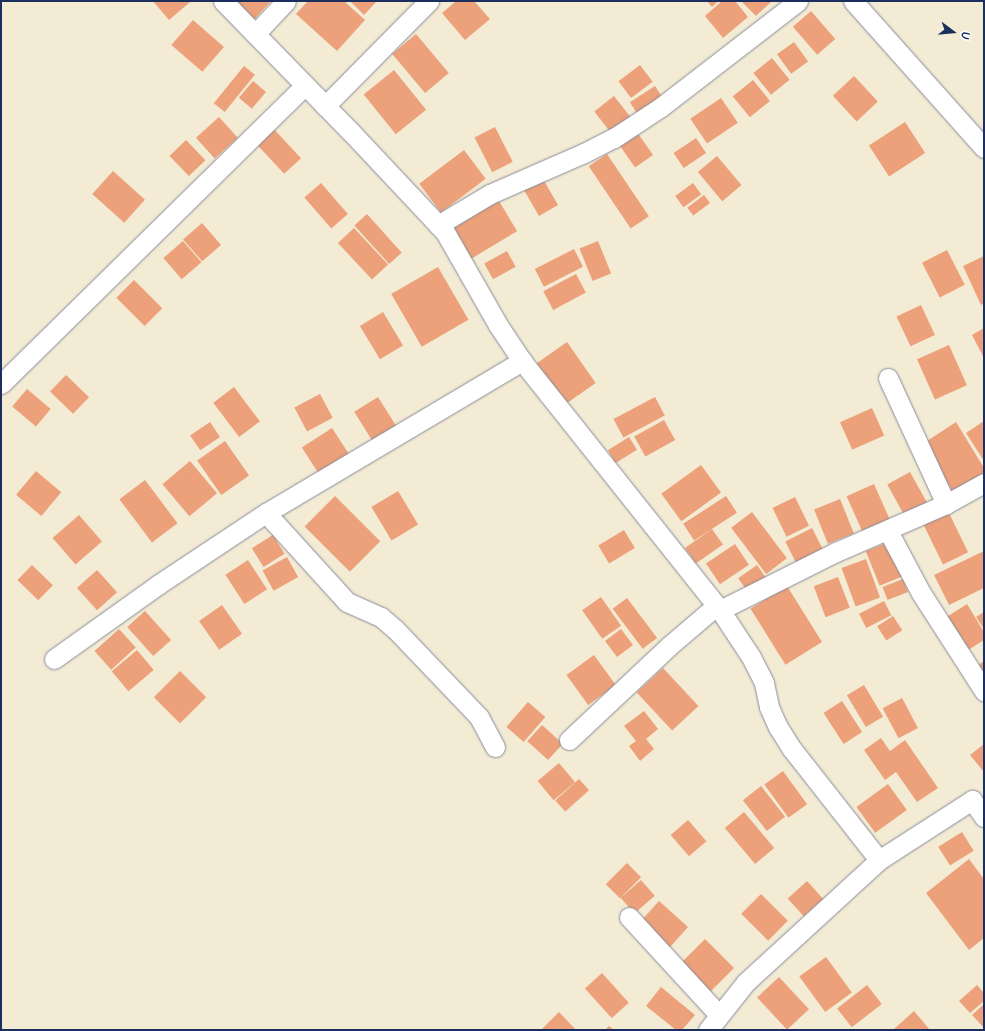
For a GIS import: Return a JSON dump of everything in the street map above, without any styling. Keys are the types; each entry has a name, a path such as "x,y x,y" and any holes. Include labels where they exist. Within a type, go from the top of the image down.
{"street":[{"path":"223,1 326,106 445,232 498,324 522,361 718,608 751,657 764,683 769,707 792,748 879,860"},
{"path":"255,34 286,1"},
{"path":"326,106 429,1"},
{"path":"438,225 490,194 584,153 614,138 662,107 798,1"},
{"path":"853,1 984,148"},
{"path":"1,384 305,85"},
{"path":"54,659 159,584 266,513 522,361"},
{"path":"888,378 946,504"},
{"path":"569,740 668,646 718,608 836,552 888,531 946,504 984,483"},
{"path":"266,513 347,602 376,614 395,629 479,717 495,747"},
{"path":"888,531 921,593 984,691"},
{"path":"708,1030 746,982 879,860 978,795 984,817"},
{"path":"629,917 719,1015"}],"building":[{"path":"153,1 189,1 190,2 169,20"},
{"path":"228,1 271,1 251,23"},
{"path":"308,1 344,1 365,20 337,51 296,14"},
{"path":"350,1 377,1 364,15"},
{"path":"456,1 474,1 490,19 465,40 442,13"},
{"path":"707,1 718,1 712,7"},
{"path":"722,1 735,1 748,17 723,38 705,16"},
{"path":"741,1 769,1 771,2 756,16"},
{"path":"811,11 835,39 817,55 793,27"},
{"path":"193,20 224,47 202,72 171,45"},
{"path":"416,34 449,73 425,93 392,54"},
{"path":"794,42 808,61 791,74 777,54"},
{"path":"772,58 790,80 771,95 753,73"},
{"path":"640,65 653,82 631,98 618,81"},
{"path":"244,66 255,75 225,112 214,103"},
{"path":"394,70 426,110 396,134 364,95"},
{"path":"854,76 878,102 857,121 833,96"},
{"path":"753,80 770,101 750,117 733,96"},
{"path":"253,81 266,92 252,109 239,98"},
{"path":"655,86 664,100 639,117 630,102"},
{"path":"614,96 631,118 612,133 594,111"},
{"path":"721,98 738,123 707,144 690,119"},
{"path":"219,117 238,138 215,159 196,138"},
{"path":"905,122 925,153 889,176 869,145"},
{"path":"271,126 301,158 284,174 254,142"},
{"path":"495,127 513,162 492,172 475,137"},
{"path":"637,132 653,155 635,168 619,145"},
{"path":"696,138 706,153 684,168 674,153"},
{"path":"186,140 205,160 189,176 169,156"},
{"path":"464,150 486,179 441,212 419,184"},
{"path":"607,154 649,216 631,228 589,166"},
{"path":"717,156 741,185 722,201 698,172"},
{"path":"113,171 145,200 124,223 92,194"},
{"path":"543,179 558,205 539,216 524,190"},
{"path":"321,183 348,214 331,228 304,197"},
{"path":"693,183 701,194 683,207 675,196"},
{"path":"704,195 710,203 693,216 687,208"},
{"path":"496,196 517,231 470,259 449,224"},
{"path":"367,214 402,253 389,264 354,225"},
{"path":"202,223 221,245 202,261 183,239"},
{"path":"354,228 388,265 372,280 338,243"},
{"path":"183,241 201,262 182,279 163,258"},
{"path":"598,241 611,273 593,281 579,248"},
{"path":"574,249 583,267 544,287 535,269"},
{"path":"947,250 965,285 940,297 922,263"},
{"path":"507,251 516,267 493,279 484,264"},
{"path":"984,256 984,303 981,305 963,266"},
{"path":"438,267 468,320 422,347 391,294"},
{"path":"576,274 586,293 553,310 543,291"},
{"path":"134,280 162,308 145,326 116,298"},
{"path":"921,305 935,335 910,346 897,316"},
{"path":"383,312 403,345 380,359 360,326"},
{"path":"984,328 984,358 972,335"},
{"path":"567,342 596,383 565,404 537,363"},
{"path":"949,345 967,385 935,399 917,359"},
{"path":"66,375 89,397 73,414 50,392"},
{"path":"234,387 260,421 239,437 213,403"},
{"path":"27,389 51,409 36,427 12,407"},
{"path":"320,394 333,418 307,431 294,408"},
{"path":"378,397 396,426 372,441 354,412"},
{"path":"655,397 665,416 623,438 614,419"},
{"path":"872,408 884,435 852,450 840,422"},
{"path":"664,420 675,440 645,457 634,436"},
{"path":"984,421 984,461 966,433"},
{"path":"210,422 220,437 200,450 190,435"},
{"path":"956,422 984,468 984,475 954,494 924,443"},
{"path":"332,428 351,457 321,477 302,448"},
{"path":"629,437 637,450 616,463 608,450"},
{"path":"225,441 249,475 221,495 197,461"},
{"path":"190,461 217,493 189,516 162,484"},
{"path":"701,465 721,493 681,521 661,494"},
{"path":"36,471 61,492 41,516 16,495"},
{"path":"910,472 930,508 907,520 887,485"},
{"path":"145,480 177,523 152,542 119,499"},
{"path":"874,484 892,524 864,536 847,496"},
{"path":"398,491 418,524 392,540 371,507"},
{"path":"335,496 380,541 350,572 305,526"},
{"path":"726,496 737,513 694,541 683,524"},
{"path":"795,497 809,526 787,537 773,508"},
{"path":"840,499 854,533 828,544 814,509"},
{"path":"948,511 968,552 943,565 923,523"},
{"path":"752,512 787,558 766,574 731,528"},
{"path":"79,515 102,541 76,564 53,538"},
{"path":"812,528 825,554 798,567 785,542"},
{"path":"712,529 723,545 696,563 685,548"},
{"path":"624,530 635,548 609,563 598,545"},
{"path":"273,535 285,554 263,567 252,548"},
{"path":"889,542 903,576 880,586 866,551"},
{"path":"735,544 749,565 720,584 706,564"},
{"path":"984,551 984,588 949,605 934,575"},
{"path":"287,557 298,577 274,591 263,571"},
{"path":"866,559 880,598 856,606 842,568"},
{"path":"248,560 267,589 244,604 225,575"},
{"path":"32,565 53,585 38,600 17,580"},
{"path":"757,565 766,578 747,591 738,578"},
{"path":"97,570 117,592 97,610 77,588"},
{"path":"838,577 850,608 826,617 814,586"},
{"path":"903,579 908,592 887,600 882,587"},
{"path":"787,586 822,642 786,665 751,609"},
{"path":"601,597 621,626 602,639 582,610"},
{"path":"627,598 657,638 643,649 613,609"},
{"path":"884,601 891,615 866,628 859,614"},
{"path":"967,604 984,632 984,640 962,654 942,620"},
{"path":"222,605 242,634 219,650 199,621"},
{"path":"145,611 171,640 153,656 127,627"},
{"path":"984,612 984,629 976,617"},
{"path":"893,616 902,630 886,641 877,626"},
{"path":"119,629 136,648 111,670 94,651"},
{"path":"621,629 633,645 617,657 605,641"},
{"path":"137,650 154,670 128,691 112,671"},
{"path":"594,655 616,685 588,705 566,675"},
{"path":"984,661 984,684 973,669"},
{"path":"663,668 698,706 672,731 637,693"},
{"path":"180,671 206,697 180,723 154,697"},
{"path":"864,685 883,717 866,727 847,695"},
{"path":"902,698 918,728 899,738 883,708"},
{"path":"842,701 862,732 844,744 824,713"},
{"path":"528,702 545,717 524,742 506,727"},
{"path":"644,711 658,729 646,739 654,749 640,761 629,746 636,741 624,726"},
{"path":"542,725 563,744 548,760 527,741"},
{"path":"881,738 890,751 905,740 938,788 917,802 896,772 885,780 864,750"},
{"path":"984,744 984,772 970,755"},
{"path":"559,763 575,782 554,800 538,781"},
{"path":"783,771 807,804 788,818 764,785"},
{"path":"579,779 589,790 565,812 555,800"},
{"path":"888,784 907,810 875,833 856,807"},
{"path":"761,786 785,817 767,831 743,800"},
{"path":"744,812 774,848 755,864 725,828"},
{"path":"688,820 706,841 689,856 671,835"},
{"path":"962,832 974,851 950,865 938,847"},
{"path":"969,859 984,879 984,938 969,950 926,893"},
{"path":"627,863 641,877 620,898 606,884"},
{"path":"641,880 655,896 634,914 621,898"},
{"path":"807,881 823,899 804,916 788,898"},
{"path":"761,894 788,921 768,941 741,914"},
{"path":"659,901 688,927 669,949 640,923"},
{"path":"705,939 734,968 709,993 680,964"},
{"path":"826,957 852,993 825,1012 799,976"},
{"path":"602,973 629,1003 612,1018 585,988"},
{"path":"779,977 809,1009 787,1030 757,997"},
{"path":"867,985 882,1004 852,1027 837,1008"},
{"path":"977,985 984,993 984,1001 970,1013 959,1001"},
{"path":"661,987 695,1015 682,1030 676,1030 646,1006"},
{"path":"984,1004 984,1028 972,1015"},
{"path":"914,1011 930,1030 893,1030"},
{"path":"559,1012 576,1030 541,1030"},
{"path":"609,1026 614,1030 605,1030"}]}
